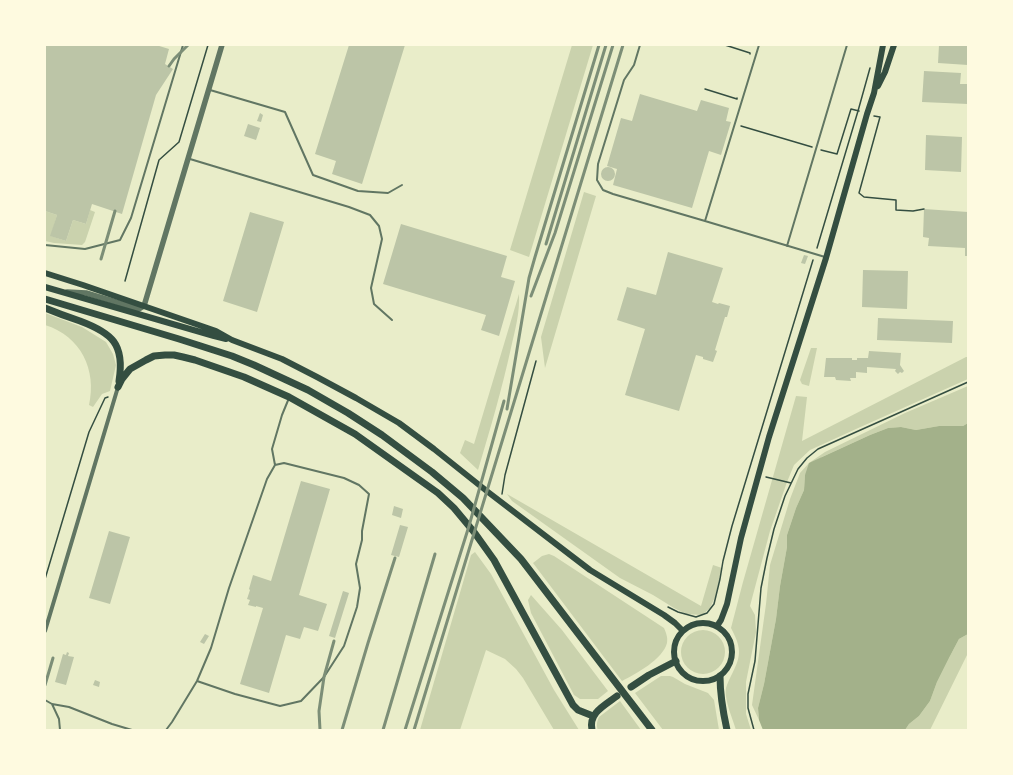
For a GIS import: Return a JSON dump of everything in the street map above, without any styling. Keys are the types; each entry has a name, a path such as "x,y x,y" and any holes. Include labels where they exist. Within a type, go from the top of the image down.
{"main road":[{"path":"717,626 727,604 741,538 769,437 826,258 874,93 883,45"},
{"path":"874,93 885,72 894,45"},
{"path":"45,273 216,331 232,340 317,376 399,423 590,570 664,615 683,631"},
{"path":"45,287 232,340"},
{"path":"45,299 232,356 308,390 335,405 382,435 432,472 463,498 521,559 652,730"},
{"path":"45,308 99,329 107,334 117,347 120,355 121,372 118,387"},
{"path":"118,387 126,373 138,364 154,356 174,355 194,360 244,377 289,397 355,434 438,493 454,508 474,532 494,560 572,705 578,710 593,716"},
{"path":"700,623 708,623 717,626 724,631 732,646 730,662 726,670 720,676 712,680 694,680 686,676 676,661 674,650 677,640 683,631 691,626 700,623"},
{"path":"631,687 649,675 676,661"},
{"path":"720,676 722,708 727,730"},
{"path":"592,730 591,725 593,716 599,708 617,696"}],"street":[{"path":"149,317 144,306 222,45"},
{"path":"62,292 86,293 139,309 144,306"},
{"path":"45,631 118,387"}],"lane":[{"path":"45,245 85,249 120,240 131,218 183,45"},
{"path":"640,45 634,65 624,80 598,164 597,180 603,190 826,258"},
{"path":"705,221 759,45"},
{"path":"787,246 847,45"},
{"path":"209,89 285,112 313,175 358,191 388,193 402,185"},
{"path":"188,159 370,215 379,226 382,239 371,288 374,304 392,320"},
{"path":"166,730 197,682 211,648 229,588 267,479 275,465 272,449 289,397"},
{"path":"197,682 280,706 301,701 324,676 344,646 357,607 360,588 356,564 362,540 362,531 369,494 359,485 344,478 284,463 275,465"},
{"path":"45,700 52,704 69,707 112,724 132,730"},
{"path":"52,704 59,719 60,730"}],"path":[{"path":"125,281 159,160 179,142 208,45"},
{"path":"724,45 750,53"},
{"path":"668,607 678,612 696,616 707,613 714,604 732,526 872,62"},
{"path":"706,89 737,99"},
{"path":"735,124 837,154 851,109 880,117 859,193 864,197 896,200 896,210 924,209"},
{"path":"501,502 505,475 536,361"},
{"path":"754,730 748,708 748,694 755,661 761,588 774,529 791,483 798,469 807,458 818,449 968,382"},
{"path":"45,579 92,424 105,398 115,399"},
{"path":"759,475 791,483"}],"shaded area":[{"path":"572,45 593,45 529,257 510,250"},
{"path":"584,192 596,196 545,368 541,337"},
{"path":"90,210 95,212 85,242 82,245 45,241 45,211 57,215 51,236 66,241 73,220 86,224"},
{"path":"519,294 517,321 496,409 478,470 460,453 465,440 474,444"},
{"path":"45,313 82,327 106,342 113,354 116,365 110,391 102,394 93,407 89,405 91,379 84,356 68,337 58,330 45,325"},
{"path":"811,348 817,348 809,386 802,384 800,380"},
{"path":"968,357 968,379 810,450 794,465 770,531 750,606 755,615 756,632 746,682 746,714 751,730 736,730 727,704 726,693 726,686 739,656 737,641 731,628 796,396 807,397 802,441"},
{"path":"968,386 968,423 963,426 939,426 916,430 901,427 888,428 822,457 805,475 804,490 787,535 787,547 776,619 758,708 759,720 752,705 770,565 790,499 800,473 809,463 825,452 905,413"},
{"path":"968,423 968,634 959,639 937,682 930,701 919,716 909,724 905,730 763,730 759,720 758,708 776,619 787,547 787,535 804,490 805,475 809,463 888,428 901,427 916,430 939,426 963,426"},
{"path":"507,494 701,606 713,565 722,568 715,597 710,608 702,615 686,614 620,578 512,501"},
{"path":"475,552 491,574 554,690 579,730 554,730 516,669 505,659 486,650 460,730 420,730 471,555"},
{"path":"549,554 664,628 667,643 660,655 648,665 622,681 533,563 542,556"},
{"path":"531,595 562,630 608,691 598,699 580,699 574,695 531,613 528,600"},
{"path":"699,630 707,630 719,636 725,648 725,656 719,668 707,674 699,674 687,668 681,656 681,648 687,636"},
{"path":"968,634 968,653 930,730 905,730 909,724 919,716 930,701 937,682 959,639"},
{"path":"661,676 673,677 685,684 708,693 714,700 719,730 663,730 635,693"},
{"path":"620,701 641,730 598,730 597,724 599,717"}],"building":[{"path":"45,45 156,45 169,49 165,64 173,69 156,95 122,214 92,204 86,224 73,220 66,241 50,236 57,215 45,211"},
{"path":"349,45 405,45 362,184 332,174 336,161 315,154"},
{"path":"939,45 968,45 968,65 938,63"},
{"path":"924,71 961,73 960,84 968,84 968,104 922,102"},
{"path":"640,94 697,111 701,100 729,108 726,121 731,122 721,155 709,151 692,208 613,185 617,169 607,166 621,118 632,121"},
{"path":"260,113 263,115 261,122 257,121"},
{"path":"248,124 260,128 256,140 244,136"},
{"path":"926,135 962,137 961,172 925,170"},
{"path":"608,167 613,169 615,174 613,179 608,181 603,179 601,174 603,169"},
{"path":"924,209 968,212 968,256 965,256 965,248 928,246 929,238 923,237"},
{"path":"250,212 284,222 257,312 223,301"},
{"path":"401,224 507,256 501,277 515,281 499,336 481,330 486,315 383,284"},
{"path":"668,252 723,268 712,302 730,306 727,317 725,317 713,362 696,355 679,411 625,395 645,329 617,320 627,287 656,295"},
{"path":"804,255 808,256 805,264 801,263"},
{"path":"863,270 908,271 907,309 862,307"},
{"path":"878,318 953,321 952,343 877,340"},
{"path":"869,351 901,353 900,365 904,371 898,374 895,371 896,369 867,367 867,373 856,372 856,378 850,378 851,381 836,380 835,377 824,377 826,358 852,358 852,360 857,360 857,358 868,358"},
{"path":"301,481 330,489 299,595 327,604 318,631 304,627 300,639 286,635 269,693 240,684 263,608 248,605 250,600 247,599 253,575 271,581"},
{"path":"394,506 403,509 401,518 392,515"},
{"path":"400,525 408,527 399,557 391,555"},
{"path":"109,531 130,537 110,604 89,598"},
{"path":"343,591 349,593 335,638 329,636"},
{"path":"205,634 209,636 204,644 200,642"},
{"path":"67,652 69,653 68,656 74,657 66,685 55,682 63,654 66,655"},
{"path":"95,680 100,682 99,687 93,685"}],"railway":[{"path":"169,66 188,45"},
{"path":"507,409 529,278 599,45"},
{"path":"546,244 606,45"},
{"path":"531,296 555,233 613,45"},
{"path":"414,730 623,45"},
{"path":"101,259 115,211"},
{"path":"405,730 469,526 504,401"},
{"path":"383,730 435,554"},
{"path":"342,730 395,558"},
{"path":"320,730 319,711 324,677 334,641"},
{"path":"45,685 53,658"}]}
